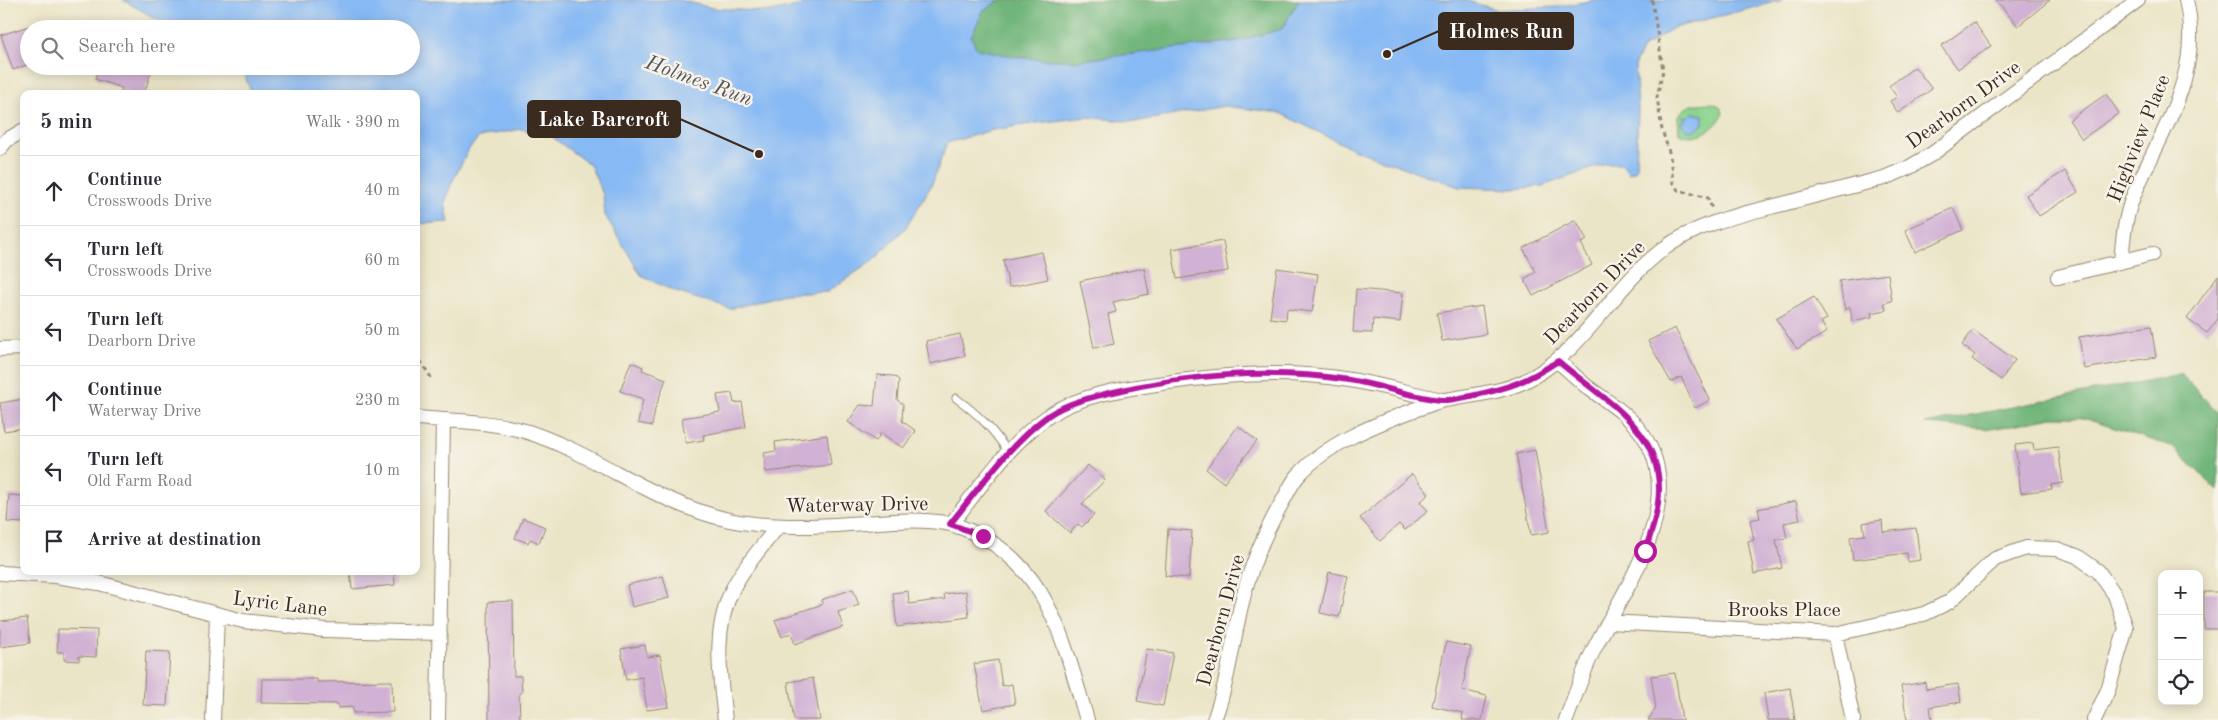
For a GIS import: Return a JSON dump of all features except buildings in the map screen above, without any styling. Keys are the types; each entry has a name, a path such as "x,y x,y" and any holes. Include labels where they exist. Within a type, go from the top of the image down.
{"street":[{"name":"Dearborn Drive","path":"1214,720 1225,682 1248,580 1262,543 1296,479 1310,464 1358,435 1397,417 1443,400 1499,390 1522,383 1558,361 1574,346 1620,290 1640,269 1662,250 1689,233 1717,221 1884,178 1908,168 1932,154 2138,0"},
{"name":"Highview Place","path":"2121,260 2123,232 2132,199 2181,95 2187,71 2190,39 2190,16 2186,0"},
{"path":"0,148 20,132"},
{"path":"2058,277 2121,260 2152,254"},
{"path":"0,349 20,348"},
{"path":"1558,361 1630,420 1643,435 1654,454 1658,478 1658,502 1654,522 1641,559 1585,670 1566,720"},
{"name":"Waterway Drive","path":"420,418 484,424 529,432 562,445 639,485 687,506 726,519 751,524 778,526 841,524 905,519 929,520 950,524 1008,452 1032,428 1051,414 1067,406 1131,388 1201,378 1263,374 1350,380 1443,400"},
{"path":"438,720 443,420"},
{"path":"950,524 986,537 1003,549 1020,565 1037,586 1051,610 1063,638 1088,720"},
{"path":"725,720 718,661 723,611 734,586 778,526"},
{"name":"Brooks Place","path":"1609,622 1835,634 1924,614 1949,602 1995,559 2026,548 2057,549 2076,556 2098,571 2115,595 2126,628 2108,690 2094,720"},
{"name":"Lyric Lane","path":"0,573 20,574"},
{"name":"Lyric Lane","path":"37,575 100,583 242,621 300,628 440,633"},
{"path":"213,720 217,615"},
{"path":"1835,634 1853,720"}],"lane":[{"path":"956,398 983,419 1008,452"}],"path":[{"path":"1652,0 1663,70 1657,97 1662,130 1670,156 1673,183 1678,190 1708,198 1717,221"},
{"path":"420,360 432,379"}],"green space":[{"path":"1000,0 1299,0 1282,29 1238,41 1075,61 1022,58 977,49 971,37 983,11"},
{"path":"1711,103 1719,106 1723,113 1711,129 1692,136 1679,133 1678,117 1681,112 1692,105"},
{"path":"2181,374 2218,413 2218,491 2173,447 2083,418 2053,417 1992,429 1925,424"}],"water":[{"path":"123,0 680,0 712,8 771,12 824,0 1000,0 983,11 971,37 977,49 1022,58 1075,61 1238,41 1282,29 1299,0 1464,0 1498,10 1556,7 1595,0 1783,0 1673,28 1644,47 1635,63 1638,109 1636,170 1629,173 1622,164 1605,164 1542,186 1514,189 1459,187 1353,149 1280,113 1225,106 1134,122 1087,117 1037,123 992,130 947,143 931,186 907,226 874,260 827,292 784,294 730,309 673,291 641,275 605,215 603,194 590,165 551,136 521,129 479,137 469,149 451,184 445,203 449,222 420,224 420,90 250,90 245,75 420,75 420,20 158,20"},
{"path":"1693,113 1703,115 1703,124 1691,131 1686,129 1682,122 1685,121 1683,116 1687,117"}],"place":[{"name":"Holmes Run","path":"1387,54"},
{"name":"Lake Barcroft","path":"759,154"}],"route":[{"path":"983,536 950,524 1008,452 1032,428 1051,414 1088,398 1131,388 1201,378 1263,374 1350,380 1443,400 1499,390 1522,383 1558,361 1587,386 1608,400 1630,420 1643,435 1654,454 1658,478 1658,502 1645,551"}]}
